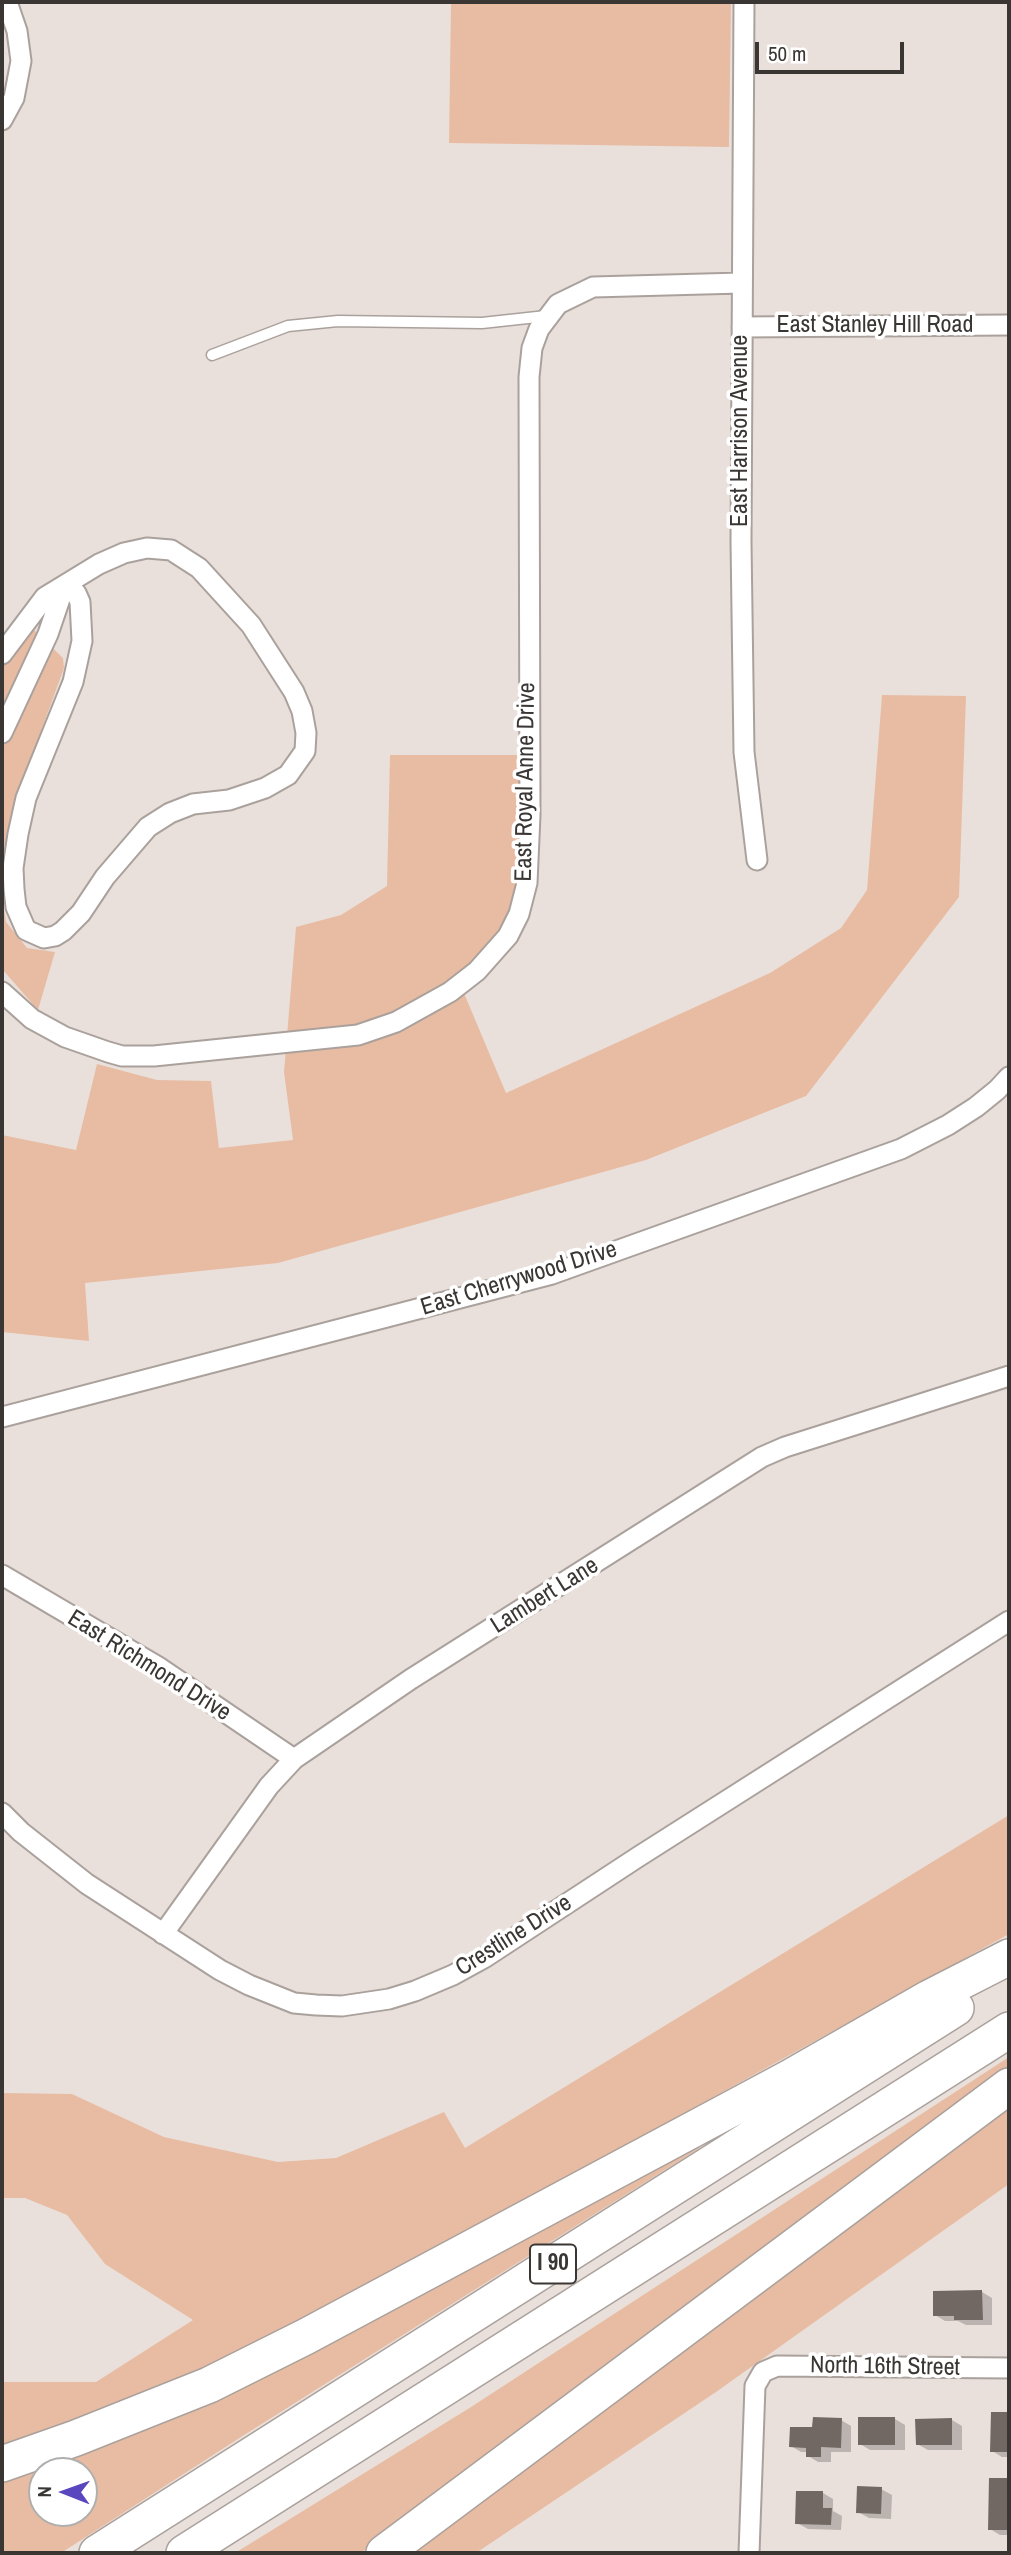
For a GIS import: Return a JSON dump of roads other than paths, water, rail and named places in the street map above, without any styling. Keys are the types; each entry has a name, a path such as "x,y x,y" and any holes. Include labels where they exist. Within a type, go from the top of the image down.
{"highway":[{"path":"2,2464 209,2385 293,2343 789,2078 929,1998 1009,1957"},
{"name":"I 90","path":"97,2553 1009,1975"},
{"name":"I 90","path":"184,2553 1009,2030"},
{"path":"384,2553 1009,2086"}],"street":[{"path":"2,120 14,98 22,61 17,31 7,2"},
{"name":"East Harrison Avenue","path":"744,2 741,283 744,752 757,860"},
{"name":"East Royal Anne Drive","path":"2,992 32,1019 65,1037 122,1056 153,1056 358,1035 396,1022 450,992 477,971 508,936 519,914 527,883 530,815 529,377 532,348 538,329 558,304 593,287 741,283"},
{"name":"East Stanley Hill Road","path":"742,327 1009,325"},
{"path":"2,654 45,597 99,564 124,554 147,548 171,550 200,568 251,625 294,692 304,720 305,751 288,775 265,788 229,800 193,804 170,813 148,827 64,931 44,938 26,930 16,907 13,868 26,798 63,711 79,662 82,625 80,602 76,593 64,587"},
{"path":"2,733 48,634 64,587"},
{"name":"East Cherrywood Drive","path":"2,1418 552,1274 901,1149 976,1108 1009,1077"},
{"name":"Lambert Lane","path":"163,1934 269,1786 294,1759 411,1679 762,1457 785,1447 1009,1376"},
{"name":"East Richmond Drive","path":"2,1575 160,1668 294,1759"},
{"name":"Crestline Drive","path":"2,1813 21,1832 87,1884 163,1934 249,1985 294,2003 342,2006 389,1999 453,1975 484,1958 1009,1621"},
{"name":"North 16th Street","path":"749,2553 755,2386 763,2372 777,2366 1009,2368"}],"lane":[{"path":"212,355 288,326 338,321 482,323 547,316"}]}
